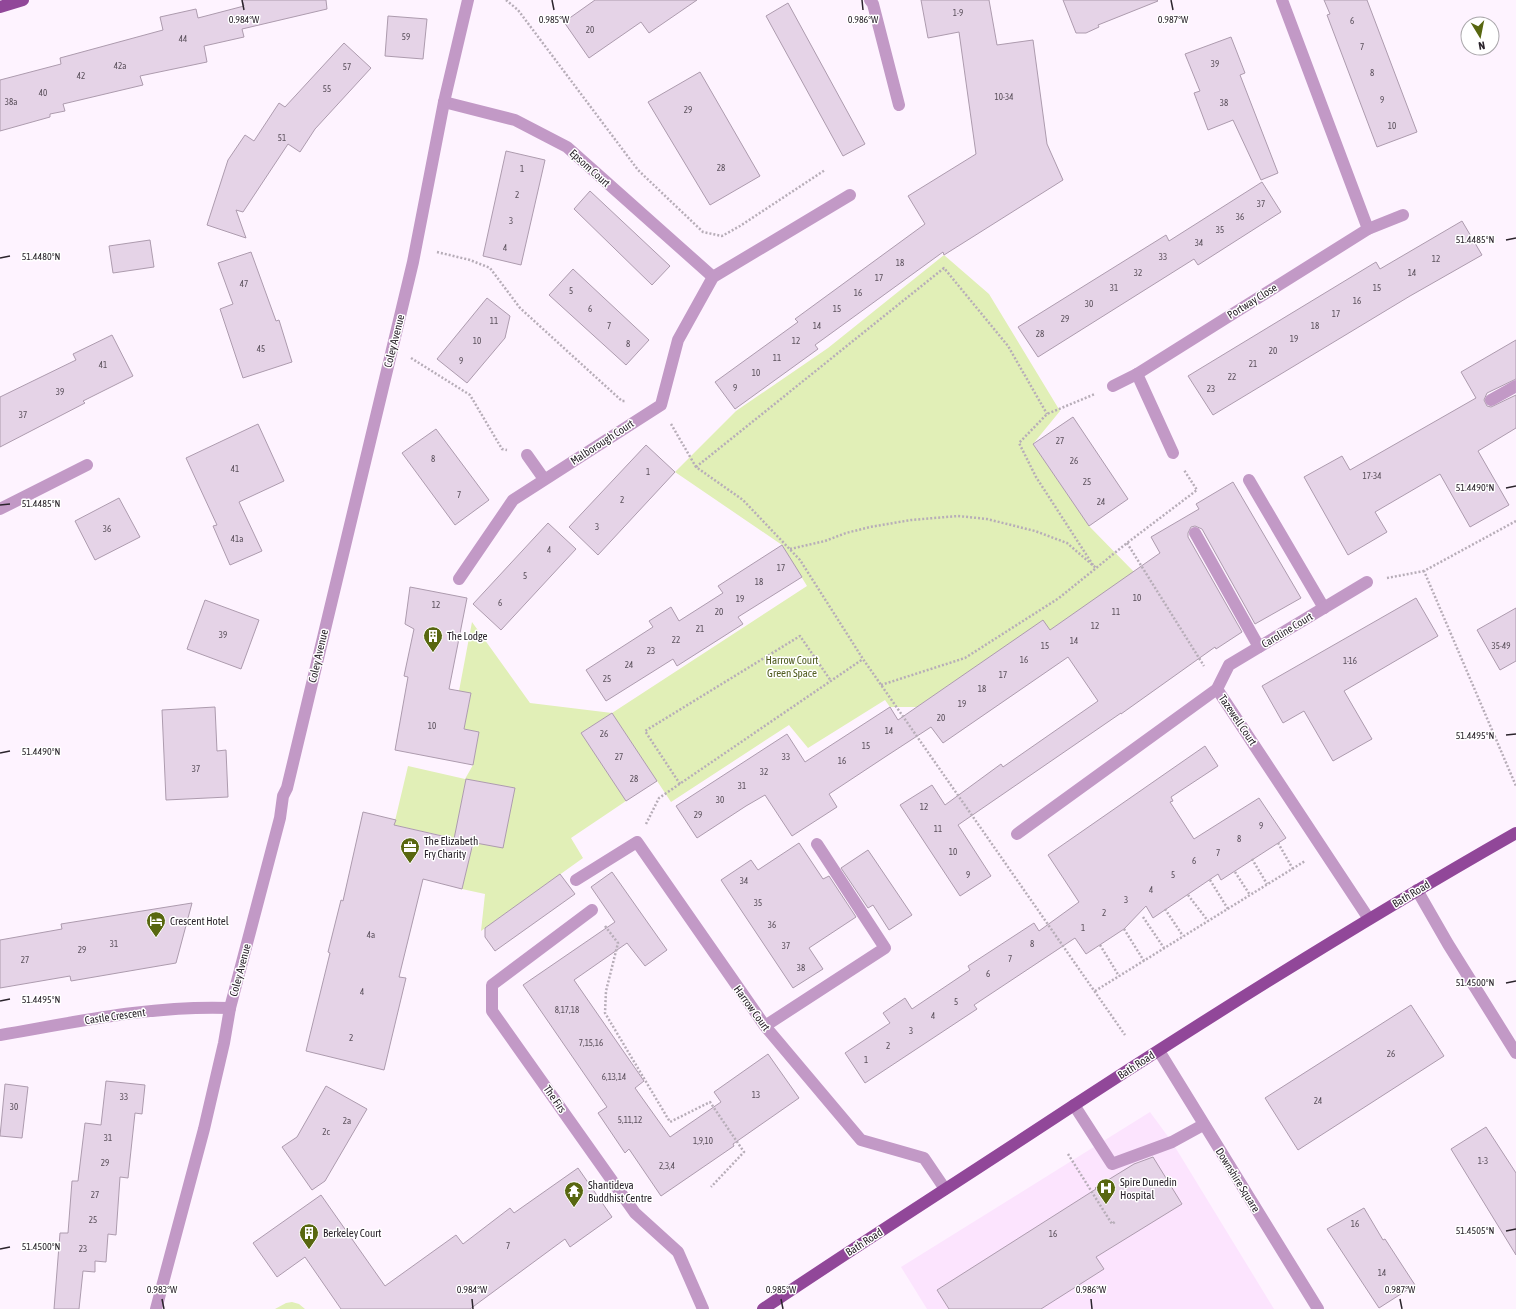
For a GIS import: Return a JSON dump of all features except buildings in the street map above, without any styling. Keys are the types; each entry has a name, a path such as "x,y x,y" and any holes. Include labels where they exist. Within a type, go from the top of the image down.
{"main road":[{"path":"0,7 23,0"},
{"name":"Bath Road","path":"763,1309 1159,1051 1369,919 1516,832"}],"street":[{"name":"Coley Avenue","path":"156,1309 209,1108 230,1008 280,818 283,796 287,788 417,247 444,102 468,0"},
{"path":"870,0 873,4 899,105"},
{"path":"1282,0 1368,229"},
{"name":"Epsom Court","path":"444,102 515,120 567,147 713,277"},
{"path":"660,405 678,340 713,277 850,195"},
{"name":"Portway Close","path":"1113,386 1137,374 1368,229 1403,214"},
{"path":"1137,374 1173,453"},
{"path":"1491,400 1516,386"},
{"name":"Malborough Court","path":"459,579 513,500 660,405"},
{"path":"527,455 544,480"},
{"path":"0,509 87,465"},
{"path":"1249,480 1324,608"},
{"path":"1195,533 1260,647"},
{"name":"Caroline Court","path":"1217,689 1229,665 1368,582"},
{"name":"Tazewell Court","path":"1017,834 1217,689 1369,919"},
{"path":"576,880 637,842"},
{"name":"Harrow Court","path":"637,842 764,1026 861,1140 924,1158 945,1189"},
{"path":"764,1026 885,948 817,844"},
{"path":"1417,890 1448,944 1516,1053"},
{"name":"The Firs","path":"592,910 492,985 492,1011 635,1213 678,1252 703,1309"},
{"name":"Castle Crescent","path":"0,1035 113,1016 195,1007 230,1008"},
{"name":"Downshire Square","path":"1159,1051 1203,1125 1318,1309"},
{"path":"1074,1105 1112,1164 1172,1142 1203,1125"}],"path":[{"path":"506,0 518,10 638,170 703,232 722,236 740,226 825,170"},
{"path":"417,247 470,260 490,268 520,308 622,401 660,405 696,467 743,500 800,560 862,659 1125,1035"},
{"path":"696,467 944,268 1008,346 1046,414"},
{"path":"393,346 470,395 502,449 527,455"},
{"path":"1096,568 1036,477 1019,443 1046,414 1113,386"},
{"path":"881,685 966,658 1059,598 1127,542 1197,490 1173,453"},
{"path":"790,549 825,541 846,533 870,527 911,520 958,516 987,519 1035,531 1060,540 1067,543 1096,568"},
{"path":"1368,582 1424,570 1516,521"},
{"path":"1127,542 1217,689"},
{"path":"1424,570 1516,786"},
{"path":"680,784 645,731 800,636 831,681"},
{"path":"637,842 659,798 862,659"},
{"path":"1278,843 1293,869"},
{"path":"1094,991 1324,850"},
{"path":"1252,859 1267,884"},
{"path":"1235,872 1250,895"},
{"path":"1210,880 1228,909"},
{"path":"1188,894 1208,921"},
{"path":"592,910 618,942 606,991 605,1013 659,1105 670,1122 710,1102 744,1152 712,1187"},
{"path":"1165,910 1183,936"},
{"path":"1143,917 1164,948"},
{"path":"1124,929 1144,961"},
{"path":"1100,945 1119,976"},
{"path":"1068,1154 1112,1224 1116,1221"}],"shaded area":[{"name":"Spire Dunedin Hospital","path":"1150,1112 1172,1142 1274,1309 927,1309 901,1267"}],"green space":[{"name":"Harrow Court Green Space","path":"944,255 989,294 1060,411 1033,444 1089,526 1134,572 1050,630 1022,635 917,707 890,707 885,700 808,748 789,725 671,802 612,713 807,586 782,545 675,472 736,411 828,348"},
{"path":"472,622 530,703 612,713 581,733 626,801 571,838 583,858 481,931 485,894 462,889 471,851 476,843 394,825 408,766 465,779 473,765 479,732 464,729 471,694 459,691","holes":["466,779 514,788 460,809"]},
{"path":"292,1302 299,1304 305,1309 275,1309 286,1303"}],"place":[{"name":"The Lodge","path":"433,653"},
{"name":"The Elizabeth Fry Charity","path":"410,864"},
{"name":"Crescent Hotel","path":"156,938"},
{"name":"Spire Dunedin Hospital","path":"1106,1205"},
{"name":"Shantideva Buddhist Centre","path":"574,1208"},
{"name":"Berkeley Court","path":"309,1250"}]}
